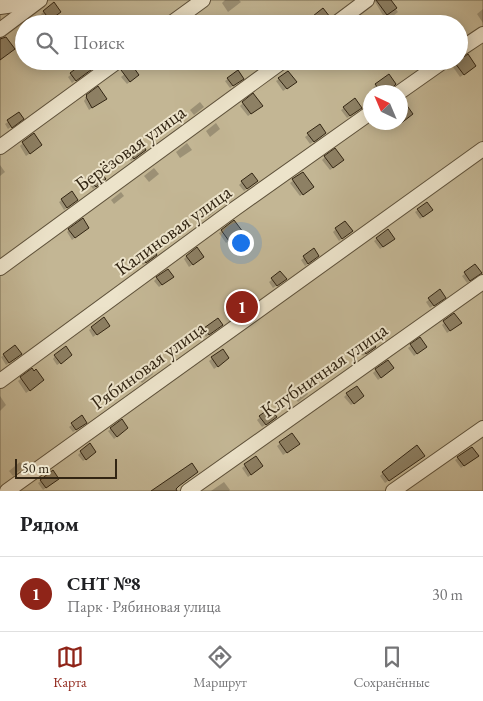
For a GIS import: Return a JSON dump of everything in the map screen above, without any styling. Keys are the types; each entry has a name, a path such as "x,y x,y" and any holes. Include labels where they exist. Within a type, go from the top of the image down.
{"street":[{"path":"182,15 203,0"},
{"path":"347,15 368,0"},
{"path":"0,7 39,1"},
{"path":"20,15 39,1"},
{"path":"0,30 15,19"},
{"path":"468,44 483,34"},
{"path":"0,147 106,70"},
{"name":"Берёзовая улица","path":"0,268 272,70"},
{"path":"408,86 431,70"},
{"name":"Калиновая улица","path":"0,381 233,210 363,118"},
{"name":"Рябиновая улица","path":"8,491 483,149"},
{"name":"Клубничная улица","path":"188,491 483,282"},
{"path":"393,491 483,428"}],"shaded area":[{"path":"0,0 483,0 483,491 0,491"}],"building":[{"path":"376,0 391,0 397,8 387,15"},
{"path":"54,2 61,12 57,15 46,15 43,11"},
{"path":"323,8 328,15 314,15"},
{"path":"6,37 15,49 0,60 0,39"},
{"path":"468,54 476,66 464,75 460,70 468,70"},
{"path":"74,70 91,70 76,81 70,73"},
{"path":"121,70 135,70 139,75 130,82"},
{"path":"238,70 244,79 233,86 227,78"},
{"path":"288,71 297,82 287,89 278,78"},
{"path":"389,74 396,84 376,85"},
{"path":"98,86 107,99 92,108 86,95"},
{"path":"253,93 263,106 251,114 242,102"},
{"path":"355,98 362,108 350,116 343,107"},
{"path":"408,107 413,114 408,118"},
{"path":"19,112 24,119 12,128 7,120"},
{"path":"320,124 326,133 314,142 307,133"},
{"path":"34,133 42,145 30,154 22,142"},
{"path":"141,142 146,150 134,159 128,151"},
{"path":"335,148 344,160 333,168 324,156"},
{"path":"100,171 106,179 96,187 90,179"},
{"path":"303,172 314,187 303,195 292,179"},
{"path":"252,173 258,181 247,189 241,181"},
{"path":"72,191 78,200 67,208 61,199"},
{"path":"427,202 433,210 423,217 417,209"},
{"path":"83,218 89,228 75,238 68,229"},
{"path":"234,220 243,232 229,241 221,230"},
{"path":"345,221 353,231 342,239 335,228"},
{"path":"388,229 395,239 383,247 376,238"},
{"path":"150,244 157,255 146,263 139,252"},
{"path":"197,247 204,257 193,265 186,256"},
{"path":"314,248 319,256 308,264 303,256"},
{"path":"475,264 482,273 470,281 464,272"},
{"path":"168,269 174,277 162,285 156,277"},
{"path":"280,271 287,279 277,286 271,278"},
{"path":"440,289 446,298 434,306 428,298"},
{"path":"454,313 462,323 450,331 443,321"},
{"path":"104,317 110,326 97,335 91,327"},
{"path":"218,318 223,325 209,335 204,328"},
{"path":"368,337 376,347 366,354 359,343"},
{"path":"420,337 427,347 417,354 410,344"},
{"path":"15,345 22,354 9,363 3,354"},
{"path":"66,346 72,355 61,364 54,355"},
{"path":"223,349 229,358 218,367 211,357"},
{"path":"388,360 394,368 381,378 375,369"},
{"path":"32,368 34,371 36,369 44,380 30,391 20,377"},
{"path":"357,386 364,396 354,404 346,393"},
{"path":"270,408 277,417 266,425 259,416"},
{"path":"82,415 87,423 76,430 71,423"},
{"path":"122,419 128,428 117,437 110,428"},
{"path":"292,433 300,444 287,453 279,442"},
{"path":"90,443 96,452 86,460 80,451"},
{"path":"417,445 425,456 389,481 382,472"},
{"path":"472,447 479,456 464,466 457,457"},
{"path":"256,456 263,466 251,475 244,464"},
{"path":"192,463 198,472 179,486 176,489 177,491 151,491"},
{"path":"53,470 59,479 46,488 40,480"}],"place":[{"name":"СНТ №8","path":"242,307"}]}
